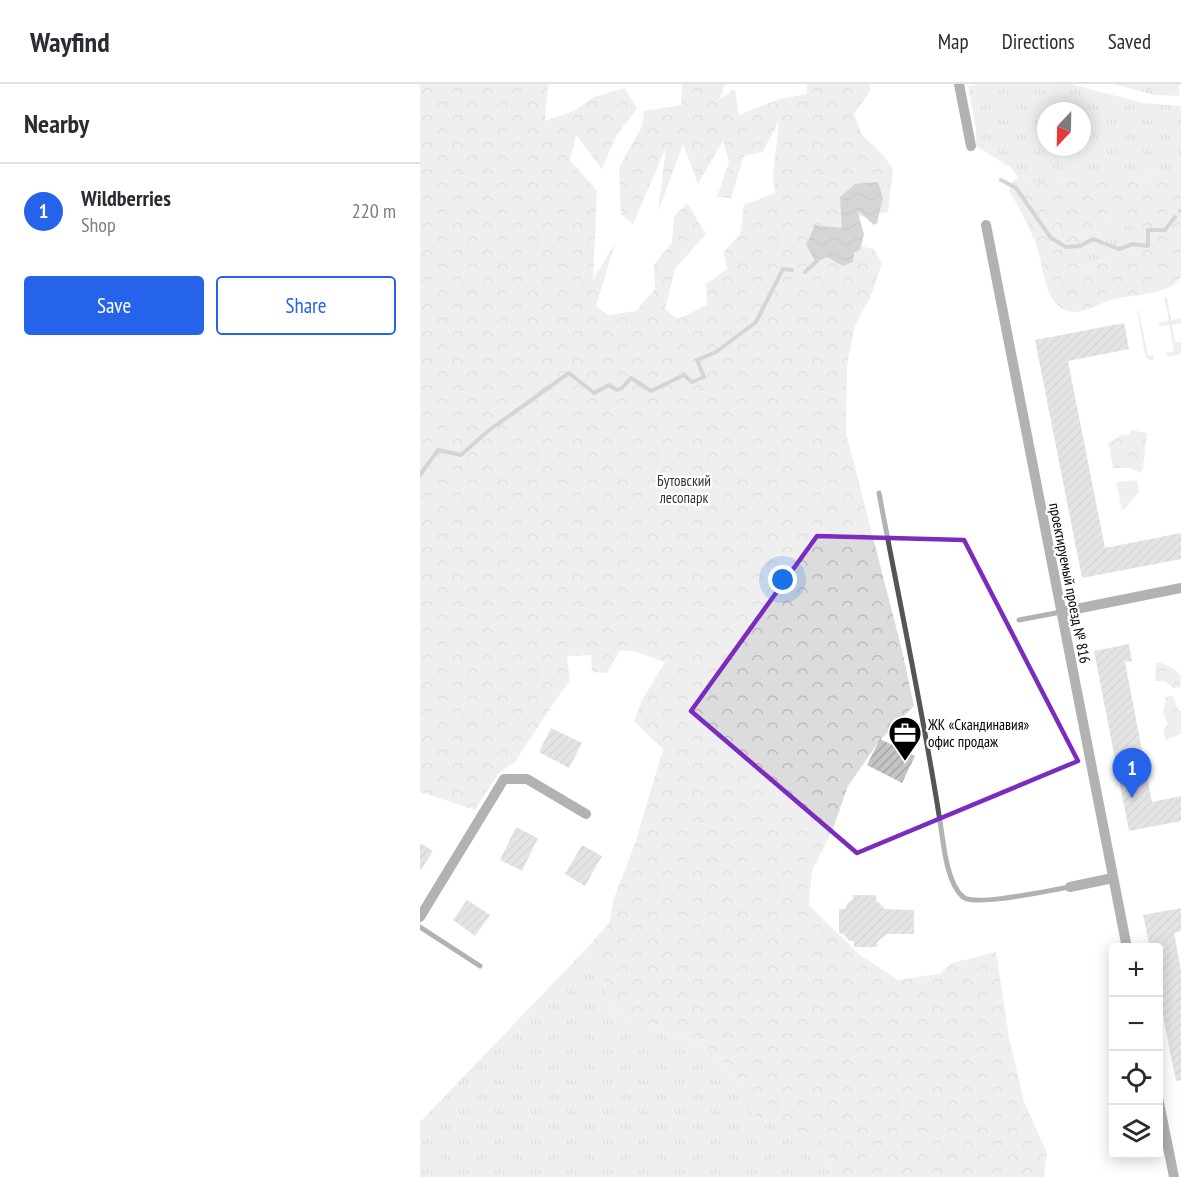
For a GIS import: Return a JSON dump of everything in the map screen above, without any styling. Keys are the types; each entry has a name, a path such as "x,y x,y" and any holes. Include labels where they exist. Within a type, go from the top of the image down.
{"street":[{"path":"960,84 971,146"},
{"name":"проектируемый проезд № 816","path":"986,225 1126,943"},
{"path":"1060,612 1181,588"},
{"path":"420,917 504,779 526,779 586,814"},
{"path":"1070,887 1113,878"},
{"path":"1159,1105 1174,1177"}],"lane":[{"path":"879,493 908,648 925,724 947,864 957,890 965,899 984,901 1070,887"},
{"path":"1019,620 1060,612"},
{"path":"420,927 480,966"}],"highlighted area":[{"path":"817,536 964,540 1078,761 857,853 691,711"}],"green space":[{"name":"Бутовский лесопарк","path":"420,84 548,84 545,121 574,111 594,97 625,88 637,109 617,134 602,169 576,135 570,160 597,191 593,280 615,243 596,306 608,315 636,311 655,289 654,265 672,242 674,217 687,203 706,234 675,269 665,309 678,319 707,305 706,284 727,269 724,252 740,234 744,205 775,193 773,176 779,121 763,152 744,156 731,198 717,197 729,162 723,141 698,184 683,144 658,212 666,147 633,224 621,214 619,167 642,126 644,111 681,105 682,84 725,84 719,100 735,89 739,115 780,99 807,94 807,84 869,84 871,90 854,114 862,135 883,155 893,169 888,212 857,217 845,243 874,249 882,264 870,298 855,325 847,365 846,433 901,646 914,706 880,740 848,786 832,831 812,871 809,905 860,955 898,980 939,974 952,963 996,952 1009,1037 1024,1102 1047,1153 1044,1177 831,1177 831,1162 815,1137 760,1119 750,1111 730,1070 714,1053 694,1042 616,1014 607,996 602,976 584,951 609,923 614,898 635,844 663,749 634,721 642,700 665,662 636,652 620,650 607,673 592,672 591,655 567,656 570,681 515,762 499,773 475,810 420,792"},
{"path":"978,84 1071,84 1143,103 1181,106 1181,174 1160,174 1126,179 1065,178 1053,185 1036,183 1018,177 1010,167 976,146 976,129 968,86"},
{"path":"1113,84 1141,84 1149,89 1178,86 1180,96 1155,95"},
{"path":"1141,84 1181,85 1165,90 1150,90"},
{"path":"1181,174 1181,277 1173,285 1158,291 1114,299 1079,312 1064,309 1050,295 1046,285 1036,244 1009,191 1013,181 1018,177 1051,184 1077,176","holes":["1104,221 1140,227 1143,233 1137,246 1094,264 1087,270 1080,269 1076,255 1078,241 1092,235"]},
{"path":"1104,221 1140,227 1144,233 1137,246 1094,264 1087,270 1080,269 1076,255 1078,241 1084,239"},
{"path":"1164,298 1167,298 1171,320 1181,318 1181,323 1172,325 1175,342 1181,342 1181,354 1169,357 1165,353 1174,351 1169,325 1159,327 1159,323 1169,320"},
{"path":"1137,311 1139,311 1148,356 1154,355 1153,360 1149,360 1145,355"},
{"path":"1131,430 1147,433 1143,469 1140,473 1131,468 1113,468 1108,441 1111,442 1121,435 1129,434"},
{"path":"1137,480 1139,492 1122,510 1116,482"},
{"path":"1156,662 1170,666 1181,676 1180,687 1174,688 1164,681 1155,681"},
{"path":"1173,696 1178,710 1181,711 1181,734 1166,740 1163,730 1168,724 1163,713 1166,697"},
{"path":"584,951 602,976 607,996 616,1014 694,1042 714,1053 730,1070 750,1111 760,1119 815,1136 831,1162 831,1177 420,1177 420,1122"}],"water":[{"path":"878,182 883,198 877,223 874,225 857,210 864,234 860,250 854,253 853,262 843,266 827,257 816,262 806,245 815,225 842,228 840,197 855,184"}],"building":[{"path":"1124,323 1129,349 1068,361 1105,548 1181,533 1181,559 1082,578 1035,340"},
{"path":"1129,644 1132,661 1125,662 1152,802 1181,796 1181,821 1129,831 1094,651"},
{"path":"551,728 582,743 569,768 539,752"},
{"path":"880,739 915,756 902,783 867,765"},
{"path":"516,827 538,838 522,871 500,860"},
{"path":"420,843 433,851 420,871"},
{"path":"582,845 602,856 585,886 565,874"},
{"path":"853,895 876,895 876,900 885,909 914,910 914,934 887,934 877,942 877,947 854,947 854,941 848,940 844,934 839,933 839,909 845,909 853,899"},
{"path":"467,900 490,915 475,936 453,920"},
{"path":"1181,908 1181,931 1174,933 1181,970 1181,1080 1176,1081 1163,1016 1163,943 1149,943 1143,915"}],"waterway":[{"path":"1001,180 1016,188 1051,238 1066,247 1080,246 1093,239 1119,249 1133,244 1148,246 1148,230 1165,230 1175,217"},
{"path":"805,272 818,260"},
{"path":"420,475 438,450 461,455 488,431 569,373 594,393 609,385 617,390 622,388 631,378 651,391 684,375 692,382 704,377 697,360 716,352 756,322 783,269 792,270"}],"place":[{"name":"ЖК «Скандинавия» офис продаж","path":"905,762"},
{"name":"Wildberries","path":"1132,798"}]}
